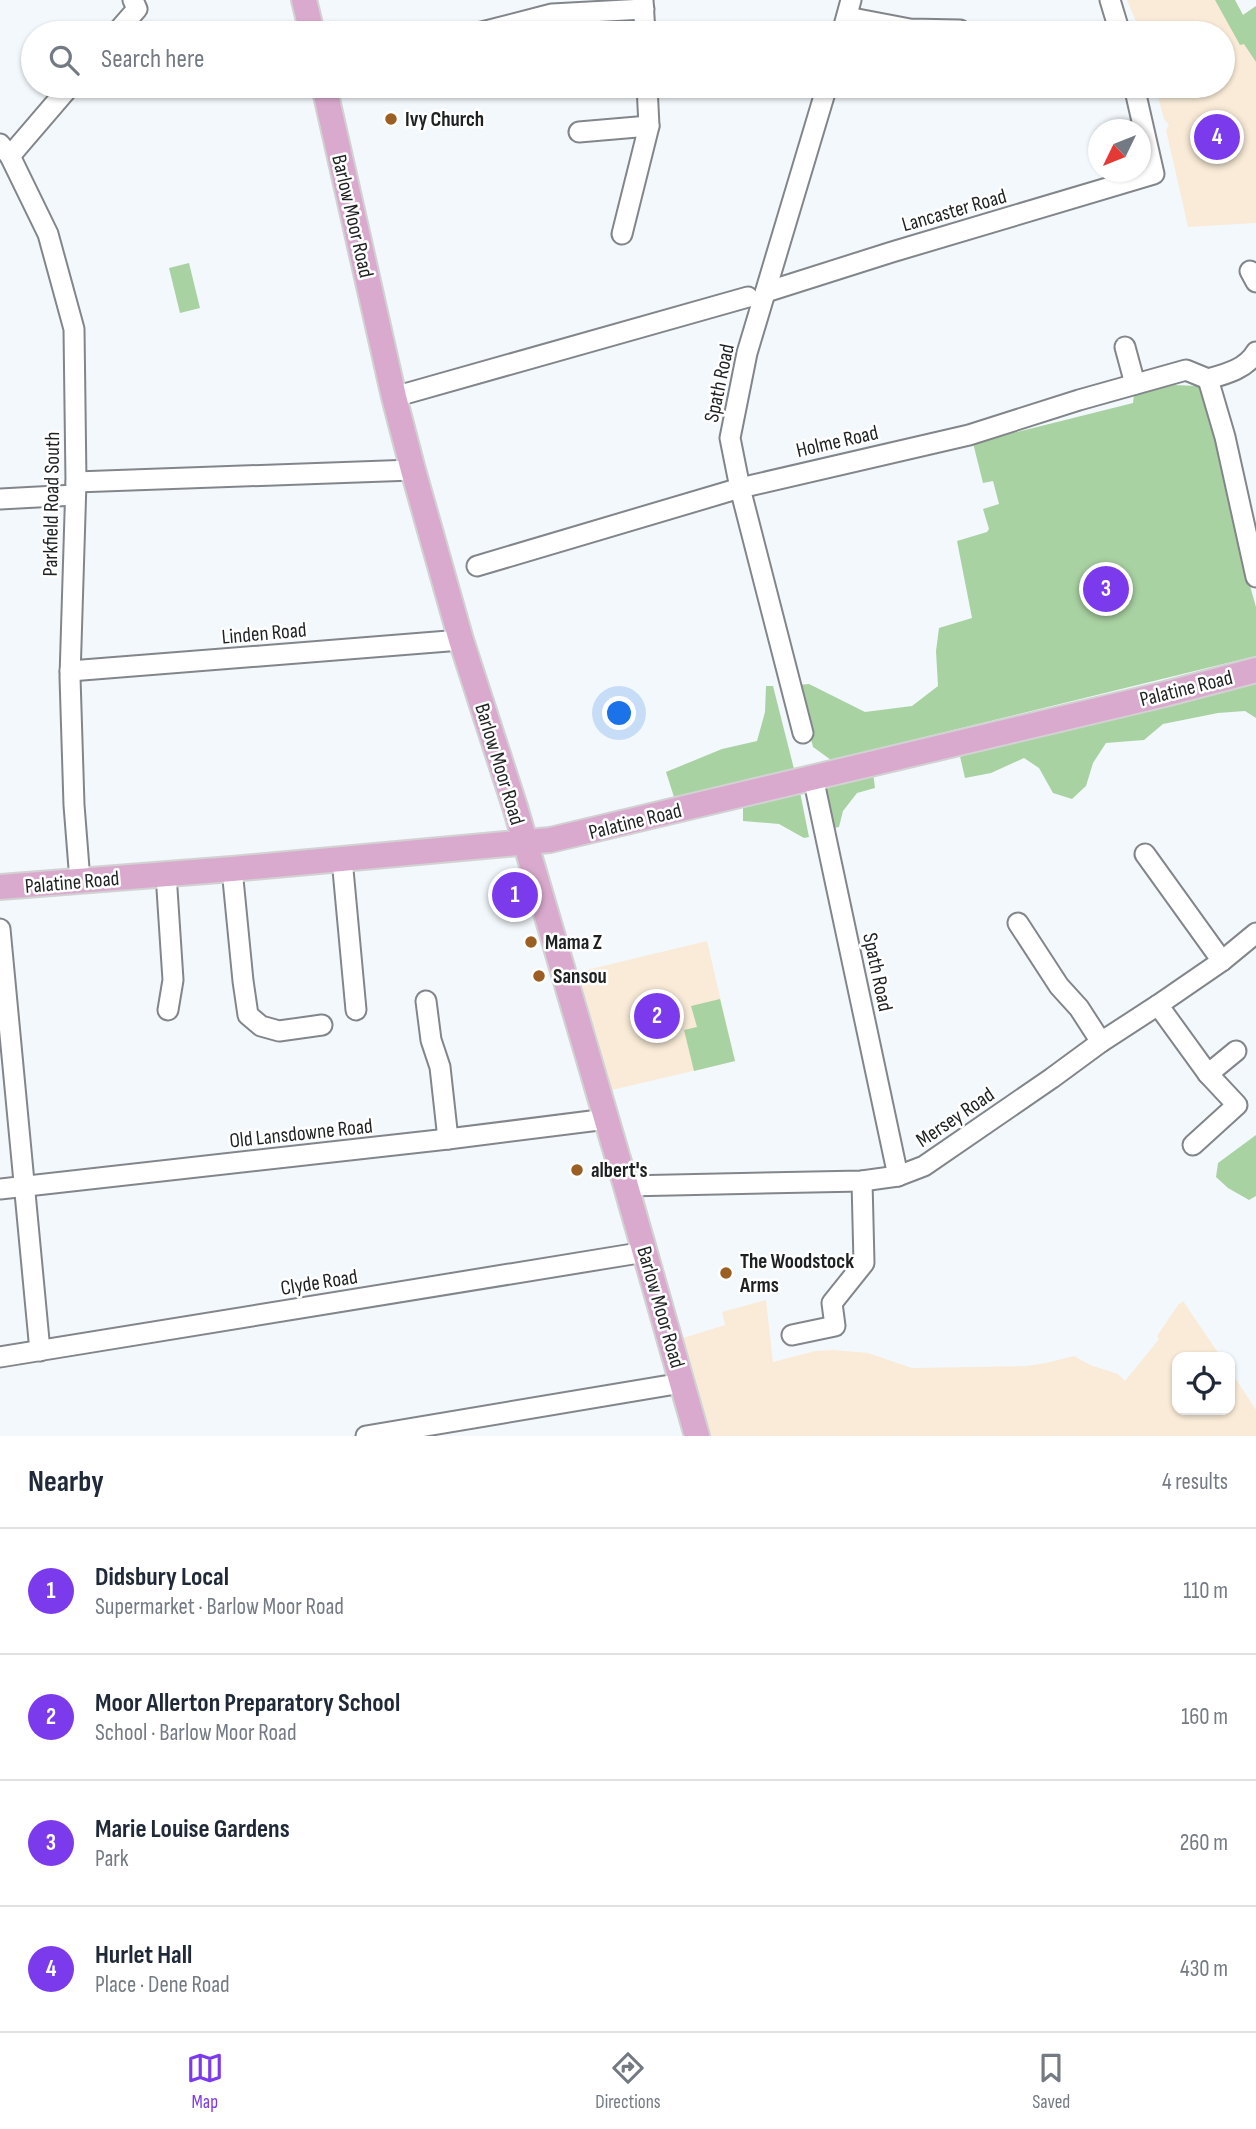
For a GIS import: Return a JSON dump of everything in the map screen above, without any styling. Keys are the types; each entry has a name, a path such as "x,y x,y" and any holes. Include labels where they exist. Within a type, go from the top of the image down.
{"main road":[{"path":"304,0 309,21"},
{"name":"Barlow Moor Road","path":"327,98 394,397 461,640 607,1119 697,1436"},
{"name":"Palatine Road","path":"0,887 232,869 569,836 1146,699 1256,670"}],"street":[{"path":"1110,0 1116,21"},
{"path":"124,21 135,5"},
{"path":"525,21 552,14 644,5"},
{"path":"847,17 868,21"},
{"path":"5,150 58,98"},
{"path":"622,234 649,126 648,98"},
{"name":"Spath Road","path":"803,733 740,488 730,438 757,295 823,98"},
{"name":"Lancaster Road","path":"394,397 757,295 1154,174 1136,98"},
{"path":"579,132 649,126"},
{"name":"Parkfield Road South","path":"5,150 48,234 74,329 76,488 70,671 74,805 80,881"},
{"path":"1125,347 1135,384"},
{"path":"1256,352 1254,357 1232,373 1208,379 1249,515 1256,577"},
{"name":"Holme Road","path":"477,566 740,488 969,435 1186,370 1208,379"},
{"path":"0,499 76,488 414,470"},
{"name":"Linden Road","path":"70,671 461,640"},
{"name":"Spath Road","path":"813,777 898,1176"},
{"path":"1145,854 1222,961"},
{"path":"342,859 356,1010"},
{"path":"232,869 248,1014 261,1027 279,1031 322,1025"},
{"path":"166,874 173,980 168,1010"},
{"path":"1018,923 1059,986 1079,1008 1101,1042"},
{"path":"0,929 40,1351"},
{"name":"Mersey Road","path":"626,1186 862,1181 898,1176 924,1166 1222,961 1256,933"},
{"path":"426,1001 431,1040 440,1067 448,1139"},
{"path":"1158,1005 1208,1074 1237,1105 1193,1145"},
{"path":"1208,1074 1236,1051"},
{"name":"Old Lansdowne Road","path":"0,1189 607,1119"},
{"path":"792,1335 835,1326 832,1303 863,1263 862,1181"},
{"name":"Clyde Road","path":"0,1357 645,1252"},
{"path":"366,1436 682,1383"}],"shaded area":[{"path":"1127,0 1235,0 1243,15 1256,6 1256,223 1188,227 1166,130 1169,125 1164,119 1158,98 1235,98 1235,21 1136,21"},
{"path":"707,941 735,1061 612,1090 578,972"},
{"path":"766,1300 773,1362 815,1351 834,1350 868,1353 912,1368 1026,1366 1074,1356 1090,1365 1118,1374 1125,1381 1159,1339 1157,1336 1183,1301 1218,1352 1172,1352 1172,1415 1235,1415 1235,1378 1256,1410 1256,1436 708,1436 680,1339 725,1325 722,1312"}],"green space":[{"path":"1215,0 1235,0 1243,15 1256,6 1256,62 1235,36 1235,21 1227,21"},
{"path":"189,263 200,308 180,313 169,268"},
{"path":"1174,385 1199,386 1229,488 1256,607 1256,656 831,760 813,747 797,685 809,684 865,712 912,706 938,686 936,651 939,628 972,618 957,541 987,532 989,529 983,509 999,504 993,481 983,483 973,443 1133,403 1134,394"},
{"path":"1256,680 1256,718 1245,711 1218,713 1163,724 1144,740 1106,743 1093,763 1086,786 1072,799 1053,793 1039,768 1024,758 991,773 965,778 959,752"},
{"path":"766,686 773,686 794,769 674,797 666,772 722,749 757,741 765,712"},
{"path":"873,773 875,788 857,793 843,811 839,827 830,829 820,787"},
{"path":"800,792 809,837 804,838 779,824 743,821 743,806"},
{"path":"720,999 735,1061 694,1071 684,1030 697,1027 691,1006"},
{"path":"1256,1135 1256,1196 1249,1200 1228,1188 1216,1177 1218,1163"}],"place":[{"name":"Ivy Church","path":"391,119"},
{"name":"Hurlet Hall","path":"1217,137"},
{"name":"Marie Louise Gardens","path":"1106,589"},
{"name":"Didsbury Local","path":"515,895"},
{"name":"Mama Z","path":"531,942"},
{"name":"Sansou","path":"539,976"},
{"name":"Moor Allerton Preparatory School","path":"657,1016"},
{"name":"albert's","path":"577,1170"},
{"name":"The Woodstock Arms","path":"726,1273"}]}
